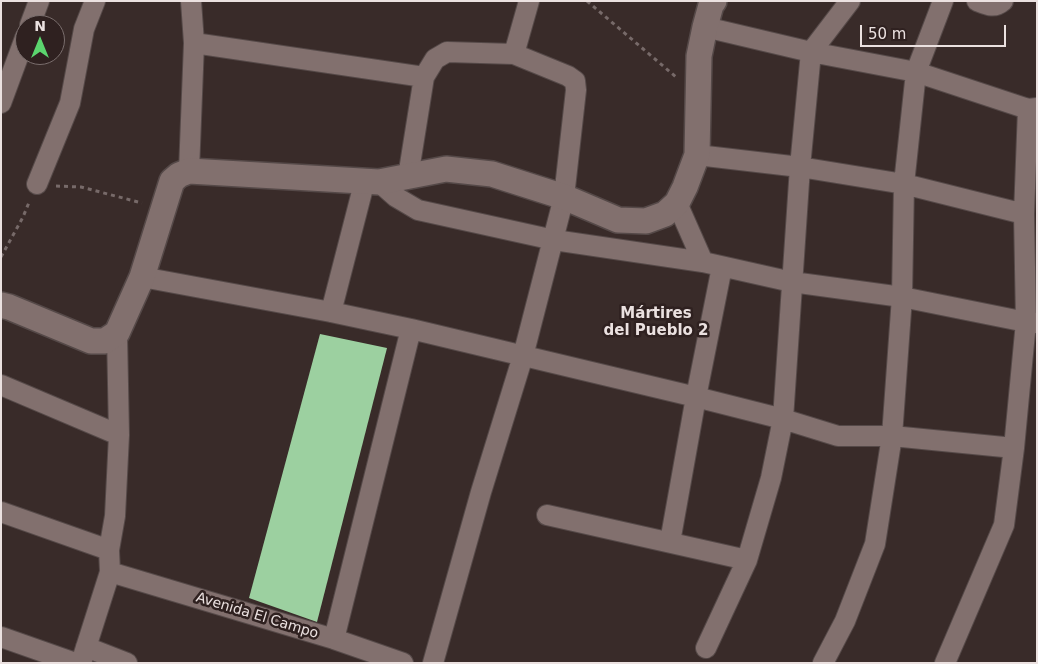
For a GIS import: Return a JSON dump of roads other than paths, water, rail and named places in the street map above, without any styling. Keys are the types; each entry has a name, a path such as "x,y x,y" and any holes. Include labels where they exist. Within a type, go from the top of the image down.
{"street":[{"path":"34,15 39,1"},
{"path":"37,184 70,103 84,29 95,1"},
{"path":"189,171 194,43 191,1"},
{"path":"514,54 529,1"},
{"path":"81,657 110,572 109,550 115,516 119,435 118,333 142,278 162,208 172,181 179,175 189,171 372,181 446,169 492,174 564,198 618,220 646,221 665,214 678,203 697,155 700,56 711,5 714,1"},
{"path":"706,648 747,560 772,478 783,419 800,167 811,52 850,1"},
{"path":"823,663 845,621 875,544 892,436 902,298 904,184 916,72 943,1"},
{"path":"977,1 988,6 997,6 1003,1"},
{"path":"706,27 811,52 916,72 1032,109 1024,214 1031,322 1004,525 945,663"},
{"path":"194,43 424,77"},
{"path":"408,176 424,77 434,59 448,52 514,54 568,76 575,81 576,90 564,198 554,240 523,356 481,492 434,663"},
{"path":"1,103 15,65"},
{"path":"697,155 800,167 904,184 1024,214"},
{"path":"372,181 418,210 554,240 713,264 792,282 902,298 1031,322"},
{"path":"331,312 372,181"},
{"path":"670,542 696,397 713,264 678,203"},
{"path":"142,278 331,312 411,329 696,397 783,419 838,436 892,436 1014,448"},
{"path":"1,305 9,306 91,341 105,341 118,333"},
{"path":"334,639 411,329"},
{"path":"1,386 119,435"},
{"path":"1,512 109,550"},
{"path":"547,515 747,560"},
{"name":"Avenida El Campo","path":"110,572 334,639 403,663"},
{"path":"1,637 81,657 127,663"}],"district":[{"name":"Mártires del Pueblo 2","path":"656,322"}]}
